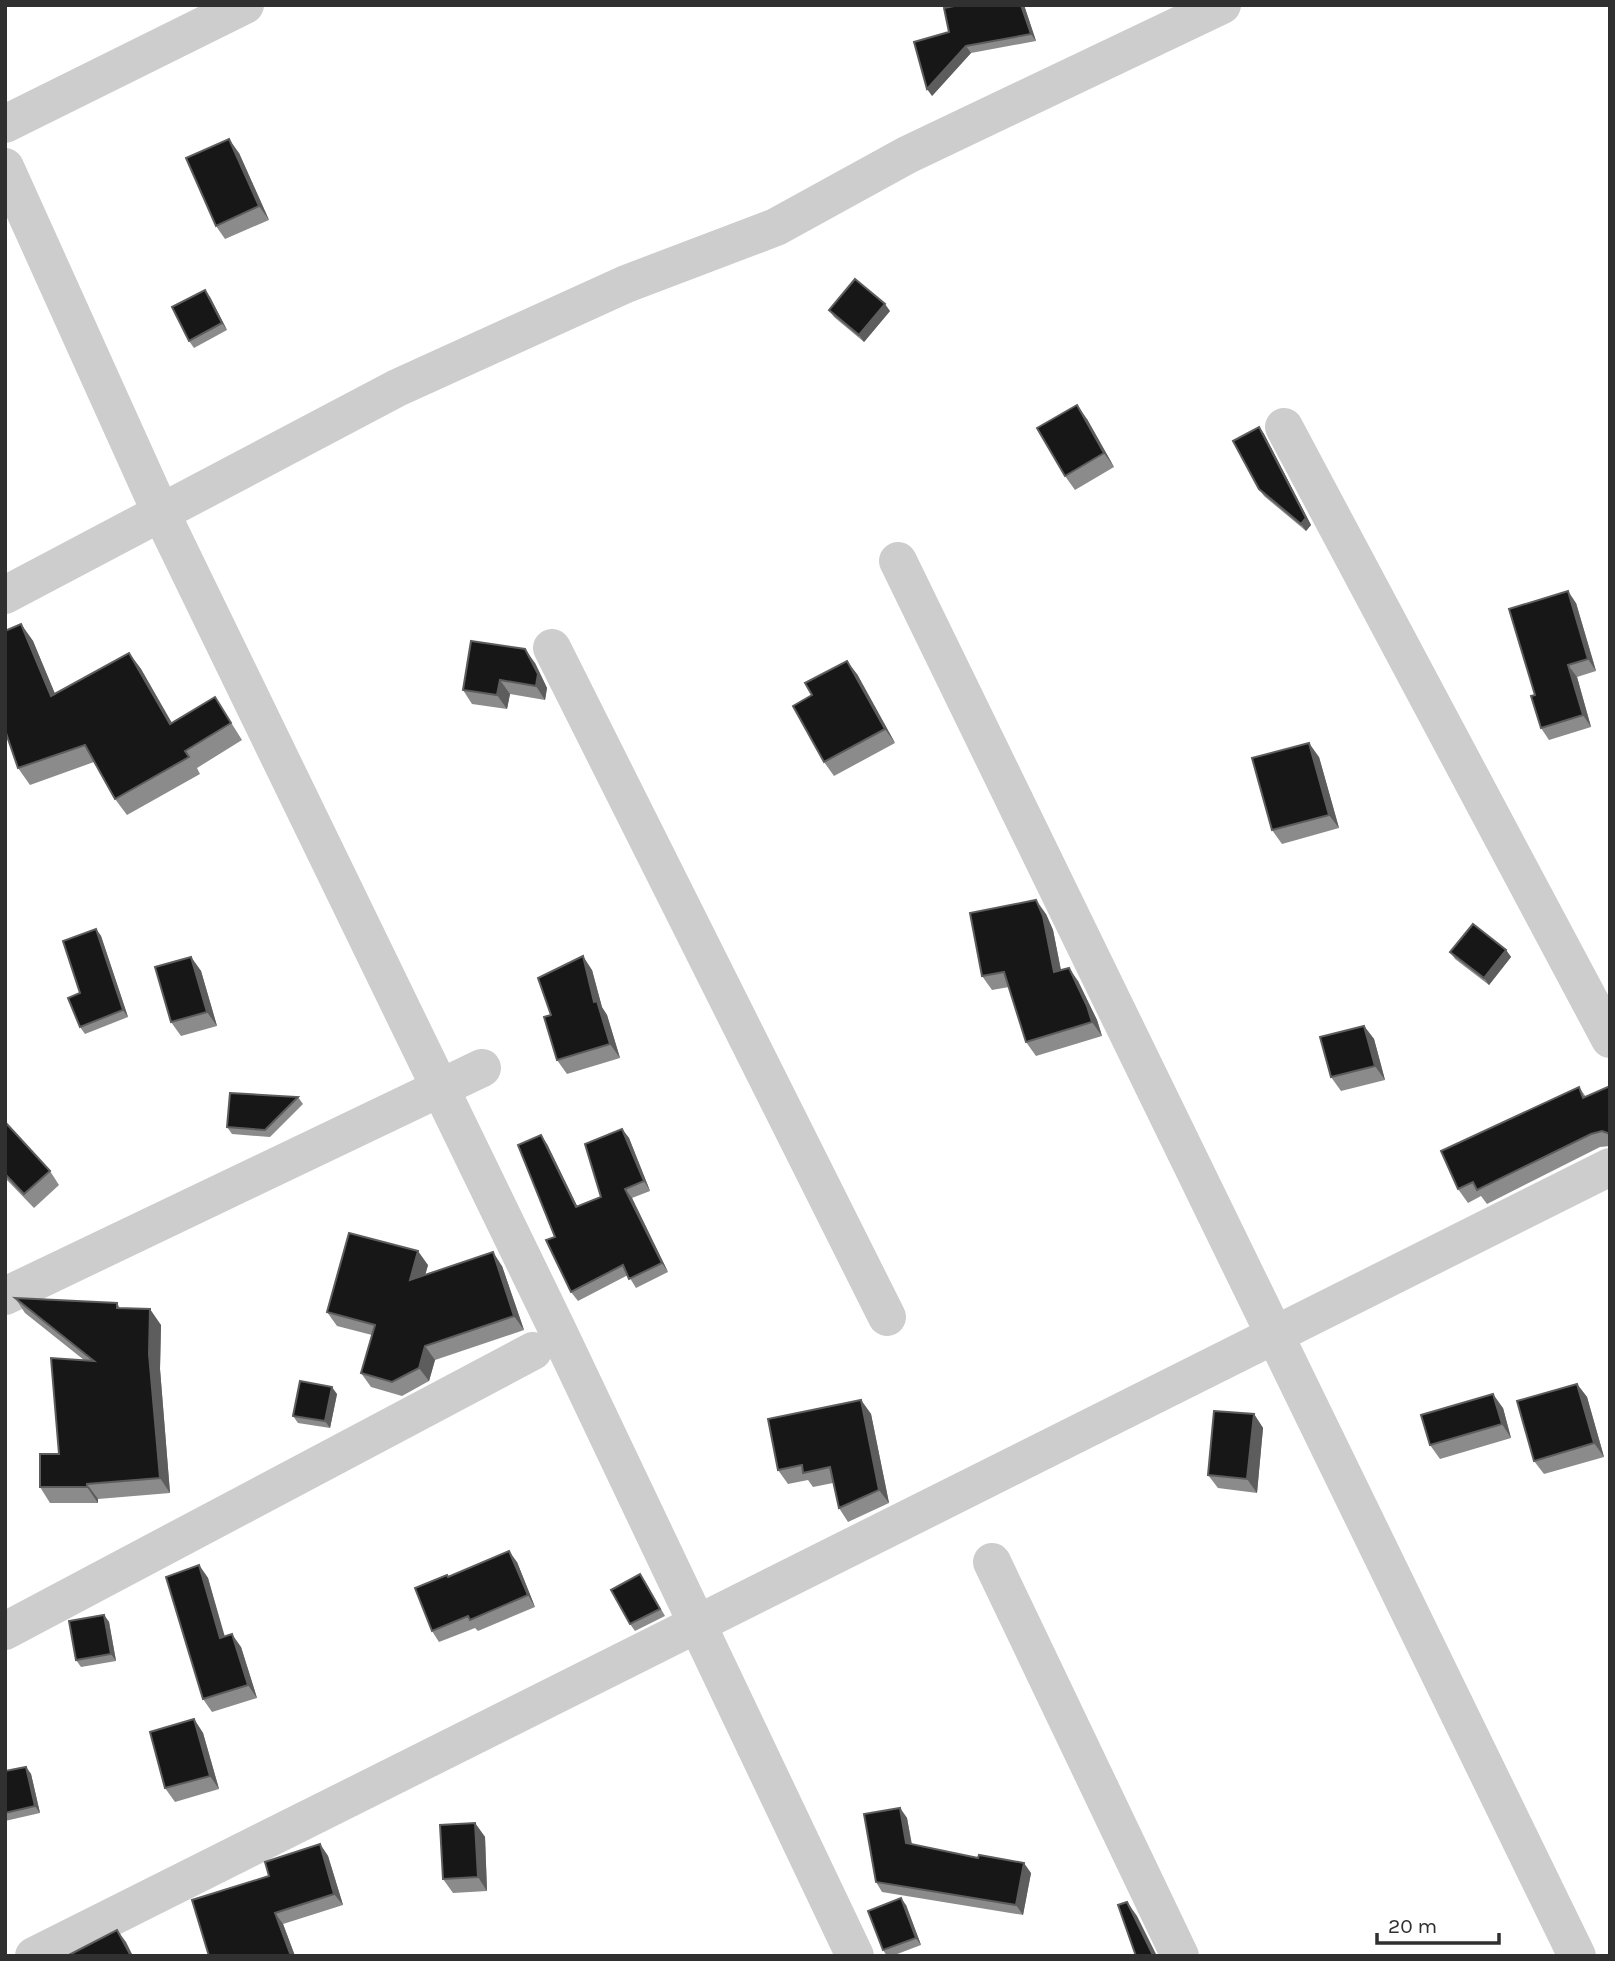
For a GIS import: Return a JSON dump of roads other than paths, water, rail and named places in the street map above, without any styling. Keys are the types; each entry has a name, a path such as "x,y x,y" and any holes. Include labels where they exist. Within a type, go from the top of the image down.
{"street":[{"path":"5,124 245,5"},
{"path":"5,595 397,388 626,284 776,227 907,155 1222,5"},
{"path":"5,167 161,513 552,1318 855,1956"},
{"path":"1284,427 1610,1039"},
{"path":"898,561 1577,1956"},
{"path":"552,648 887,1317"},
{"path":"5,1296 482,1068"},
{"path":"34,1956 1610,1167"},
{"path":"5,1631 533,1351"},
{"path":"992,1562 1180,1956"}]}
